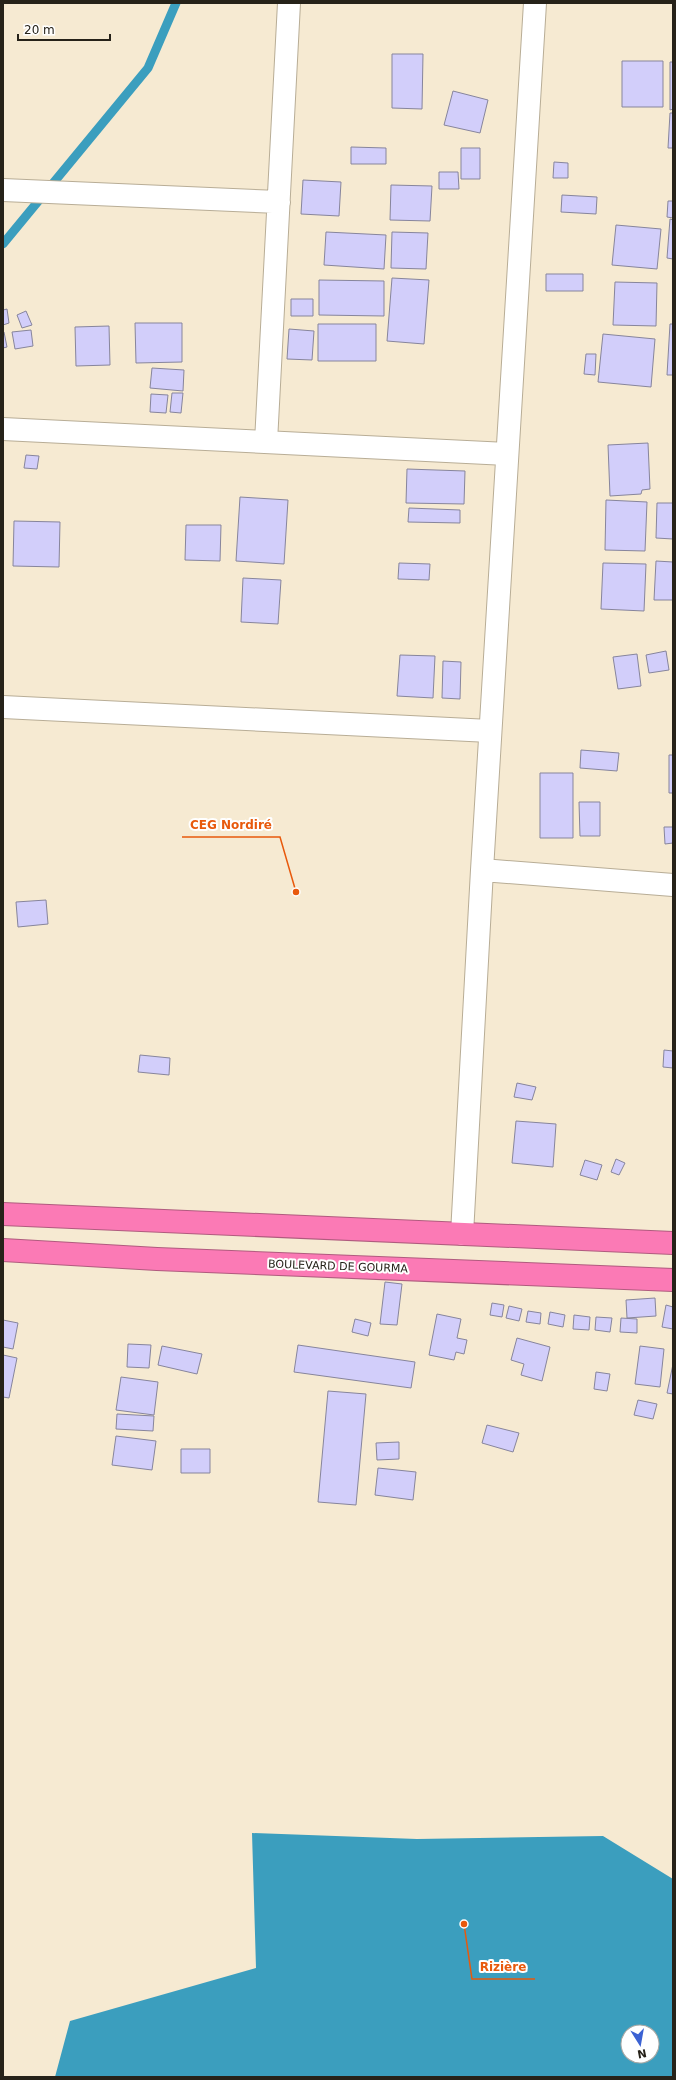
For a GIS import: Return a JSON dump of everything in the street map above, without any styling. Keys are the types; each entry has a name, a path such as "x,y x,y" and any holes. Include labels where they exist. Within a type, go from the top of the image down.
{"highway":[{"path":"3,1214 673,1243"},
{"name":"BOULEVARD DE GOURMA","path":"3,1250 164,1259 673,1280"}],"street":[{"path":"266,442 289,3"},
{"path":"462,1234 490,731 535,3"},
{"path":"3,190 279,202"},
{"path":"3,429 507,454"},
{"path":"3,707 490,731"},
{"path":"482,870 673,884"}],"water":[{"path":"252,1833 417,1839 603,1836 673,1879 673,2077 55,2077 70,2021 256,1968"}],"building":[{"path":"392,54 423,54 422,109 392,108"},
{"path":"622,61 663,61 663,107 622,107"},
{"path":"670,62 673,62 673,109 670,110"},
{"path":"453,91 488,100 480,133 444,125"},
{"path":"670,113 673,113 673,148 668,148"},
{"path":"351,147 386,148 386,164 351,164"},
{"path":"461,148 480,148 480,179 461,179"},
{"path":"554,162 568,163 568,178 553,178"},
{"path":"439,172 458,172 459,189 439,189"},
{"path":"303,180 341,182 339,216 301,214"},
{"path":"391,185 432,186 430,221 390,220"},
{"path":"562,195 597,197 596,214 561,212"},
{"path":"668,201 673,201 673,218 667,217"},
{"path":"670,219 673,220 673,259 667,258"},
{"path":"616,225 661,229 657,269 612,265"},
{"path":"326,232 386,235 384,269 324,265"},
{"path":"392,232 428,233 426,269 391,268"},
{"path":"546,274 583,274 583,291 546,291"},
{"path":"392,278 429,280 424,344 387,341"},
{"path":"319,280 384,281 384,316 319,315"},
{"path":"615,282 657,283 656,326 613,325"},
{"path":"291,299 313,299 313,316 291,316"},
{"path":"7,309 9,323 3,325 3,310"},
{"path":"26,311 32,325 22,328 17,315"},
{"path":"135,323 182,323 182,362 136,363"},
{"path":"318,324 376,324 376,361 318,361"},
{"path":"670,324 673,324 673,375 667,375"},
{"path":"109,326 110,365 76,366 75,327"},
{"path":"289,329 314,331 312,360 287,359"},
{"path":"31,330 33,346 15,349 12,332"},
{"path":"3,332 7,347 3,348"},
{"path":"603,334 655,339 651,387 598,382"},
{"path":"586,354 596,354 595,375 584,374"},
{"path":"152,368 184,370 183,391 150,388"},
{"path":"172,393 183,393 181,413 170,412"},
{"path":"151,394 168,395 166,413 150,412"},
{"path":"648,443 650,489 642,490 641,494 610,496 608,445"},
{"path":"26,455 39,456 37,469 24,468"},
{"path":"407,469 465,471 464,504 406,503"},
{"path":"240,497 288,500 284,564 236,561"},
{"path":"606,500 647,502 645,551 605,550"},
{"path":"657,503 673,503 673,539 656,538"},
{"path":"409,508 460,510 460,523 408,522"},
{"path":"14,521 60,522 59,567 13,566"},
{"path":"186,525 221,525 220,561 185,560"},
{"path":"656,561 673,562 673,600 654,600"},
{"path":"399,563 430,564 429,580 398,579"},
{"path":"603,563 646,564 644,611 601,609"},
{"path":"243,578 281,580 278,624 241,622"},
{"path":"666,651 669,670 649,673 646,655"},
{"path":"637,654 641,686 618,689 613,657"},
{"path":"400,655 435,656 433,698 397,696"},
{"path":"443,661 461,662 460,699 442,698"},
{"path":"581,750 619,753 617,771 580,768"},
{"path":"669,755 673,755 673,793 669,793"},
{"path":"540,773 573,773 573,838 540,838"},
{"path":"579,802 600,802 600,836 580,836"},
{"path":"664,827 673,827 673,843 665,844"},
{"path":"46,900 48,924 18,927 16,902"},
{"path":"664,1050 673,1051 673,1068 663,1067"},
{"path":"140,1055 170,1058 169,1075 138,1072"},
{"path":"517,1083 536,1087 532,1100 514,1097"},
{"path":"516,1121 556,1124 553,1167 512,1163"},
{"path":"616,1159 625,1163 619,1175 611,1172"},
{"path":"585,1160 602,1165 597,1180 580,1175"},
{"path":"385,1282 402,1284 397,1325 380,1324"},
{"path":"655,1298 656,1316 627,1318 626,1300"},
{"path":"492,1303 504,1305 502,1317 490,1315"},
{"path":"666,1305 673,1307 673,1329 662,1327"},
{"path":"509,1306 522,1309 519,1321 506,1318"},
{"path":"528,1311 541,1313 540,1324 526,1322"},
{"path":"550,1312 565,1315 563,1327 548,1324"},
{"path":"437,1314 461,1319 457,1338 467,1340 464,1354 456,1352 454,1360 429,1355"},
{"path":"574,1315 590,1317 589,1330 573,1329"},
{"path":"596,1317 612,1318 610,1332 595,1330"},
{"path":"621,1318 637,1319 637,1333 620,1332"},
{"path":"355,1319 371,1323 368,1336 352,1332"},
{"path":"3,1320 18,1323 13,1349 3,1347"},
{"path":"517,1338 550,1347 542,1381 521,1375 524,1364 511,1360"},
{"path":"128,1344 151,1345 149,1368 127,1367"},
{"path":"298,1345 415,1362 411,1388 294,1372"},
{"path":"162,1346 202,1354 197,1374 158,1365"},
{"path":"640,1346 664,1349 660,1387 635,1384"},
{"path":"3,1355 17,1358 9,1398 3,1397"},
{"path":"673,1364 673,1394 667,1393"},
{"path":"596,1372 610,1374 607,1391 594,1389"},
{"path":"121,1377 158,1382 154,1415 116,1410"},
{"path":"328,1391 366,1394 356,1505 318,1502"},
{"path":"638,1400 657,1404 653,1419 634,1415"},
{"path":"117,1414 154,1416 153,1431 116,1429"},
{"path":"487,1425 519,1433 513,1452 482,1443"},
{"path":"116,1436 156,1441 152,1470 112,1465"},
{"path":"399,1442 399,1459 377,1460 376,1443"},
{"path":"181,1449 210,1449 210,1473 181,1473"},
{"path":"378,1468 416,1472 413,1500 375,1495"}],"waterway":[{"path":"3,244 148,68 176,3"}],"place":[{"name":"CEG Nordiré","path":"296,892"},
{"name":"Rizière","path":"464,1924"}]}
